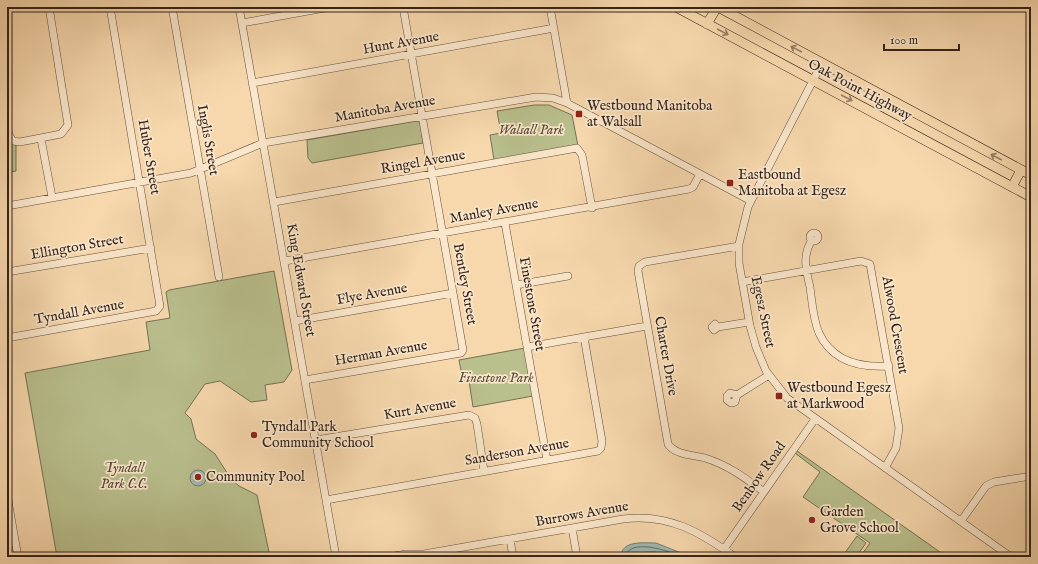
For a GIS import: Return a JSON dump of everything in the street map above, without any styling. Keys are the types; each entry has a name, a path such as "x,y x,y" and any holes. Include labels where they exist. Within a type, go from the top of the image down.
{"main road":[{"name":"Oak Point Highway","path":"676,7 1031,197"},
{"name":"Oak Point Highway","path":"718,7 1031,175"},
{"path":"707,24 718,7"},
{"path":"1012,187 1021,170"}],"street":[{"path":"7,125 9,136 16,142 41,139 61,134 68,122 49,7"},
{"name":"Huber Street","path":"110,7 160,306 156,311"},
{"name":"Inglis Street","path":"172,7 219,278"},
{"name":"King Edward Street","path":"239,7 336,557"},
{"path":"242,23 330,7"},
{"name":"Bentley Street","path":"403,7 463,350 461,353"},
{"path":"550,7 567,103"},
{"name":"Hunt Avenue","path":"252,83 554,28"},
{"name":"Egesz Street","path":"822,63 745,213 739,246 742,282 749,322 756,347 769,375 787,398 1010,557"},
{"name":"Manitoba Avenue","path":"7,206 140,183 200,170 263,143 536,97 553,98 567,103 751,201"},
{"path":"41,139 52,198"},
{"name":"Ringel Avenue","path":"274,202 577,148 582,155 592,208"},
{"name":"Manley Avenue","path":"284,261 592,208 689,189 693,187 700,174"},
{"name":"Finestone Street","path":"505,223 547,460"},
{"path":"812,240 805,253 806,271 816,325 819,333 829,347 843,359 865,367 889,366"},
{"name":"Charter Drive","path":"739,246 641,263 638,271 670,447 674,450 719,463 743,476 764,492"},
{"name":"Ellington Street","path":"7,272 151,248"},
{"name":"Alwood Crescent","path":"742,282 861,261 870,264 899,428 896,448 884,468"},
{"path":"516,286 568,276"},
{"name":"Flye Avenue","path":"295,321 453,293"},
{"name":"Tyndall Avenue","path":"7,338 156,311"},
{"path":"718,327 749,322"},
{"path":"527,347 647,326"},
{"name":"Sanderson Avenue","path":"326,500 598,451 602,445 584,337"},
{"name":"Herman Avenue","path":"305,380 461,353"},
{"path":"737,395 769,375"},
{"name":"Kurt Avenue","path":"316,440 469,415 475,418 477,424 484,471"},
{"name":"Benbow Road","path":"724,549 815,419"},
{"path":"961,521 986,486 994,482 1031,476"},
{"path":"7,495 18,557"},
{"name":"Burrows Avenue","path":"389,557 406,554 421,556 445,554 510,539 631,518 662,519 700,532 735,557"},
{"path":"572,528 577,557"},
{"path":"510,539 513,557"},
{"path":"7,543 15,541"}],"green space":[{"name":"Walsall Park","path":"534,105 549,105 572,115 578,146 494,160 490,135 501,133 497,111"},
{"path":"416,121 420,122 423,143 312,163 308,158 307,140"},
{"path":"11,139 16,142 16,171 7,173 7,141"},
{"name":"Tyndall Park C.C.","path":"274,271 292,370 284,382 265,385 267,400 251,402 220,381 205,384 185,413 191,419 196,439 215,454 231,479 239,486 257,495 270,557 57,557 25,373 150,350 146,322 170,318 166,292 169,290"},
{"name":"Finestone Park","path":"525,348 533,396 473,407 469,381 463,381 459,360"},
{"path":"797,451 947,557 860,557 870,543 803,497 820,472 795,453"},
{"path":"857,536 866,543 856,557 848,557 844,554"}],"water":[{"name":"Community Pool","path":"195,470 201,470 206,475 204,484 201,486 195,486 190,481 190,475"},
{"path":"656,543 691,557 621,557 622,552 629,545"}],"place":[{"name":"Westbound Manitoba at Walsall","path":"579,114"},
{"name":"Eastbound Manitoba at Egesz","path":"730,183"},
{"name":"Westbound Egesz at Markwood","path":"779,396"},
{"name":"Tyndall Park Community School","path":"254,435"},
{"name":"Community Pool","path":"198,477"},
{"name":"Garden Grove School","path":"812,520"}]}
